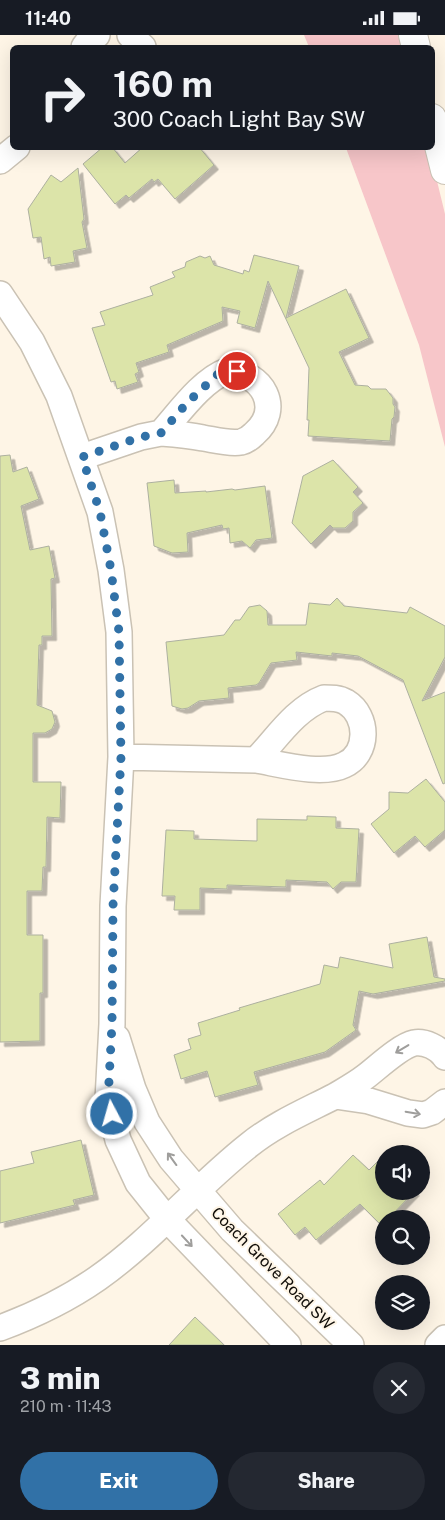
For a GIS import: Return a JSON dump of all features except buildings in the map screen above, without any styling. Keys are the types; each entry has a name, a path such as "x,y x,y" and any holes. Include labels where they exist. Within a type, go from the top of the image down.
{"main road":[{"path":"435,130 445,170"}],"street":[{"path":"86,45 90,39 97,35"},
{"path":"130,35 141,45"},
{"path":"0,161 13,150"},
{"name":"Coach Grove Road SW","path":"0,294 32,342 55,388 82,457 100,512 111,570 119,632 121,757 113,906 112,1024 108,1100 118,1140 138,1183 166,1218 288,1345"},
{"path":"82,457 141,437 161,433"},
{"path":"121,757 256,760"},
{"name":"Coach Grove Road SW","path":"112,1024 133,1089 148,1121 171,1159 196,1191 232,1230 351,1345"},
{"path":"0,1328 34,1315 98,1278 129,1253 250,1144 284,1122 335,1096 365,1077 394,1054 413,1043 423,1043 434,1047 445,1057"},
{"path":"335,1096 369,1101 408,1113 423,1115 432,1112 445,1102"},
{"path":"438,1345 445,1338"}],"shaded area":[{"path":"304,35 398,35 401,45 308,45"},
{"path":"347,150 429,150 445,214 445,447 419,345"}],"route":[{"path":"112,1114 108,1100 112,1024 113,906 121,757 119,632 111,570 100,512 82,457 141,437 161,433 187,403 218,374 227,371 237,371"}]}
